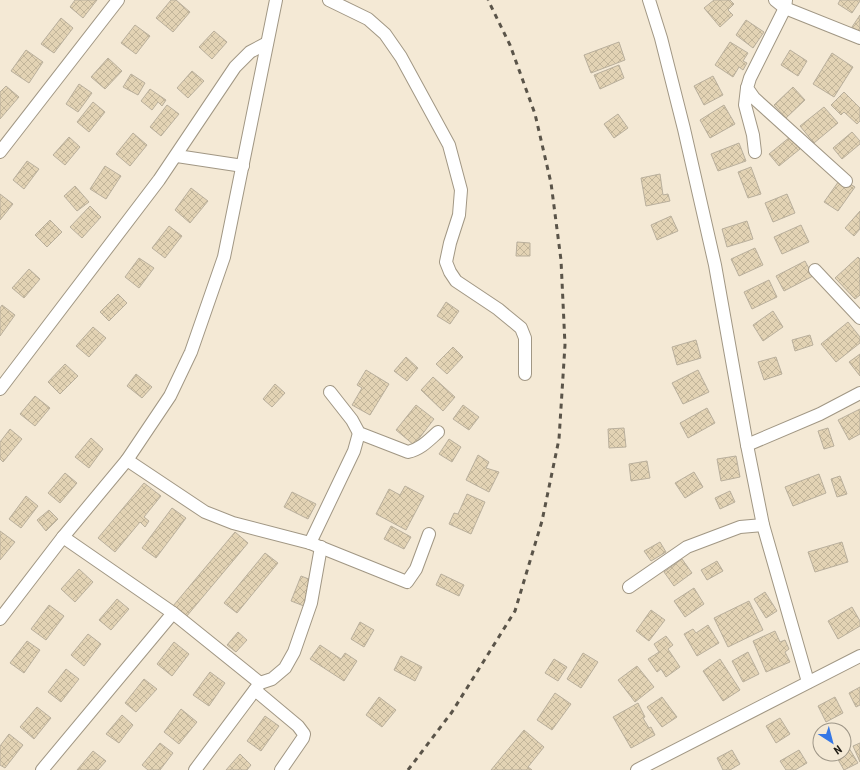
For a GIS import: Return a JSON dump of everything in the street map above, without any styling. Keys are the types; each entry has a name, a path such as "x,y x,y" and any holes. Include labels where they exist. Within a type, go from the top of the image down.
{"street":[{"path":"0,152 118,0"},
{"path":"0,619 63,537 128,460 170,396 191,352 209,304 224,257 276,0"},
{"path":"330,0 368,19 385,34 401,57 449,145 461,190 459,215 450,243 446,262 456,281 498,309 521,328 525,338 525,374"},
{"path":"649,0 661,38 684,129 715,265 747,445 763,525 808,682"},
{"path":"775,0 860,38"},
{"path":"755,152 753,135 745,105 747,88 750,78 785,4"},
{"path":"0,389 177,156 235,67 250,52 267,43"},
{"path":"747,88 754,98 846,181"},
{"path":"177,156 243,166"},
{"path":"815,270 860,318"},
{"path":"330,392 352,420 359,433 408,452 416,450 438,432"},
{"path":"747,445 820,414 860,393"},
{"path":"195,770 258,687 272,679 285,668 294,652 311,603 316,545 354,451 359,433"},
{"path":"128,460 205,512 233,523 316,545 407,582 416,568 429,534"},
{"path":"629,588 687,547 740,527 763,525"},
{"path":"63,537 173,612 258,687 298,726 304,734 303,738 281,770"},
{"path":"42,770 173,612"},
{"path":"637,770 860,656"}],"building":[{"path":"75,0 97,0 83,18 70,7"},
{"path":"171,0 176,0 190,12 173,32 156,18"},
{"path":"714,0 730,0 734,4 728,10 733,15 720,27 704,8"},
{"path":"840,0 860,1 852,13 838,4"},
{"path":"860,15 860,32 852,27"},
{"path":"61,18 73,28 54,53 41,44"},
{"path":"746,20 764,32 753,48 736,35"},
{"path":"135,25 150,36 136,54 121,43"},
{"path":"214,31 227,42 212,59 199,47"},
{"path":"619,42 625,60 591,73 584,55"},
{"path":"730,42 748,53 743,61 747,63 743,70 739,67 733,77 715,65"},
{"path":"26,50 43,62 29,83 11,71"},
{"path":"790,50 807,61 798,76 781,65"},
{"path":"832,53 853,67 834,97 813,84"},
{"path":"108,58 122,71 105,89 91,77"},
{"path":"619,65 624,78 600,89 594,75"},
{"path":"192,71 204,81 188,98 177,88"},
{"path":"131,74 145,83 138,95 123,87"},
{"path":"713,76 723,95 704,105 694,86"},
{"path":"79,84 92,93 78,112 66,104"},
{"path":"6,86 19,97 0,119 0,92"},
{"path":"793,87 805,100 786,118 774,105"},
{"path":"150,89 166,100 162,106 158,102 152,110 141,101"},
{"path":"844,92 860,108 860,121 857,124 844,112 841,115 831,105"},
{"path":"93,102 105,112 89,132 77,122"},
{"path":"167,105 179,114 161,136 150,127"},
{"path":"724,105 735,124 710,138 700,120"},
{"path":"824,107 838,123 814,143 800,126"},
{"path":"618,114 628,128 614,138 604,124"},
{"path":"852,132 860,141 860,144 842,159 833,148"},
{"path":"133,133 147,145 130,166 116,154"},
{"path":"69,137 80,147 65,165 53,155"},
{"path":"790,137 800,149 779,166 769,154"},
{"path":"739,143 746,161 718,171 711,154"},
{"path":"27,161 39,169 24,189 13,180"},
{"path":"105,166 121,176 106,199 90,189"},
{"path":"751,167 761,194 748,198 738,172"},
{"path":"660,174 663,195 668,194 670,201 646,206 641,178"},
{"path":"841,178 855,187 838,211 824,202"},
{"path":"75,186 89,202 77,211 64,196"},
{"path":"191,188 208,201 190,223 175,210"},
{"path":"0,194 13,204 0,220"},
{"path":"787,194 795,213 773,222 765,203"},
{"path":"90,206 101,217 82,238 70,227"},
{"path":"860,211 860,229 854,236 845,228"},
{"path":"671,216 678,231 657,240 651,225"},
{"path":"50,220 62,232 47,247 35,235"},
{"path":"747,221 753,239 727,247 722,229"},
{"path":"801,225 809,242 782,254 774,237"},
{"path":"169,226 182,236 165,258 152,248"},
{"path":"517,242 530,243 530,256 516,256"},
{"path":"755,248 763,265 739,276 731,259"},
{"path":"858,257 860,259 860,295 855,299 835,278"},
{"path":"139,258 154,268 139,288 125,277"},
{"path":"805,261 813,276 784,291 776,276"},
{"path":"29,269 40,279 24,298 12,288"},
{"path":"769,280 777,297 752,309 744,292"},
{"path":"118,294 127,303 109,321 100,312"},
{"path":"446,302 459,311 450,324 437,316"},
{"path":"2,305 15,315 0,336 0,308"},
{"path":"773,311 783,327 763,341 753,325"},
{"path":"848,322 860,337 860,343 836,362 821,344"},
{"path":"93,327 106,338 89,357 76,346"},
{"path":"810,335 813,345 795,351 792,340"},
{"path":"696,340 701,358 677,365 672,347"},
{"path":"453,347 463,357 447,374 436,364"},
{"path":"860,354 860,376 849,362"},
{"path":"406,357 418,368 407,381 394,371"},
{"path":"776,357 782,374 764,380 758,362"},
{"path":"65,364 78,376 60,394 48,382"},
{"path":"366,370 389,384 370,415 352,405 362,388 357,385"},
{"path":"698,370 709,392 683,404 672,383"},
{"path":"136,374 152,387 142,398 127,386"},
{"path":"433,377 455,397 443,411 421,390"},
{"path":"275,384 285,393 272,407 263,399"},
{"path":"35,396 50,408 35,426 20,414"},
{"path":"416,405 434,419 414,445 396,430"},
{"path":"463,405 479,417 469,430 453,419"},
{"path":"707,408 715,423 688,438 680,423"},
{"path":"860,409 860,434 849,440 838,420"},
{"path":"624,428 626,447 609,448 608,429"},
{"path":"828,428 834,446 824,449 818,431"},
{"path":"10,429 22,439 3,462 0,459 0,442"},
{"path":"91,438 103,449 89,468 75,457"},
{"path":"449,439 461,447 452,462 439,454"},
{"path":"478,455 489,462 486,468 499,472 489,492 466,480"},
{"path":"736,456 740,477 721,481 717,459"},
{"path":"647,461 650,478 631,481 629,464"},
{"path":"694,472 703,487 685,498 675,483"},
{"path":"65,473 77,483 60,503 48,493"},
{"path":"819,474 826,493 793,506 785,487"},
{"path":"840,476 847,494 837,497 831,479"},
{"path":"144,483 161,496 144,517 149,521 145,527 140,522 115,552 98,538"},
{"path":"405,486 424,496 406,530 376,514 389,489 400,495"},
{"path":"730,491 735,502 720,509 715,498"},
{"path":"292,492 316,504 308,519 284,507"},
{"path":"467,494 485,502 471,534 449,524 454,513 458,514"},
{"path":"26,496 38,506 21,528 9,519"},
{"path":"172,508 186,518 156,558 142,548"},
{"path":"49,510 58,519 46,531 37,520"},
{"path":"391,526 411,537 404,549 384,539"},
{"path":"0,531 15,542 0,560"},
{"path":"235,532 248,543 186,617 173,606"},
{"path":"660,542 666,552 651,561 644,551"},
{"path":"842,542 848,562 815,572 808,552"},
{"path":"265,553 278,563 237,613 224,603"},
{"path":"682,559 692,573 674,586 664,572"},
{"path":"717,561 723,571 707,580 701,570"},
{"path":"79,569 93,582 75,602 61,589"},
{"path":"441,574 464,585 459,596 436,585"},
{"path":"301,576 314,581 304,606 291,601"},
{"path":"694,588 704,604 685,617 674,601"},
{"path":"765,592 777,611 766,618 754,599"},
{"path":"117,599 129,609 111,630 99,620"},
{"path":"749,601 763,630 728,647 714,618"},
{"path":"49,605 64,616 46,640 31,629"},
{"path":"852,607 860,621 860,626 838,639 828,621"},
{"path":"651,610 665,620 649,641 636,631"},
{"path":"360,622 374,630 364,647 351,639"},
{"path":"708,625 719,643 697,656 684,634 693,629 696,633"},
{"path":"775,631 780,642 785,640 789,649 785,652 790,662 766,672 753,641"},
{"path":"238,632 247,640 236,652 227,645"},
{"path":"88,634 101,644 84,666 71,655"},
{"path":"666,636 673,645 668,649 680,667 666,677 661,669 657,672 648,659 659,652 654,644"},
{"path":"27,641 40,650 24,673 10,663"},
{"path":"174,642 189,654 172,676 157,664"},
{"path":"320,645 341,659 345,653 357,661 344,681 310,659"},
{"path":"748,652 759,674 743,682 732,661"},
{"path":"583,653 598,662 581,688 567,679"},
{"path":"401,656 422,667 415,681 394,670"},
{"path":"554,659 567,667 558,681 545,673"},
{"path":"720,659 740,690 723,701 703,671"},
{"path":"637,666 654,687 635,702 618,680"},
{"path":"66,669 79,679 61,702 48,692"},
{"path":"210,672 225,683 209,706 193,695"},
{"path":"144,679 157,689 136,712 125,703"},
{"path":"860,687 860,705 856,707 849,693"},
{"path":"555,693 571,704 552,730 537,720"},
{"path":"379,697 396,710 382,727 366,715"},
{"path":"662,697 677,717 662,727 647,707"},
{"path":"835,697 843,713 826,722 818,706"},
{"path":"638,703 645,717 643,718 649,728 651,727 655,735 631,748 613,717"},
{"path":"37,707 51,718 34,739 20,727"},
{"path":"181,709 197,722 179,744 164,732"},
{"path":"122,715 133,725 119,743 106,734"},
{"path":"265,716 279,726 261,751 247,741"},
{"path":"780,718 790,734 776,743 766,726"},
{"path":"524,730 544,747 528,767 532,770 491,770"},
{"path":"9,734 23,745 5,768 0,765 0,746"},
{"path":"160,743 173,753 160,770 148,770 142,765"},
{"path":"860,743 860,762 853,746"},
{"path":"732,750 740,764 730,770 723,770 717,758"},
{"path":"799,750 807,763 795,770 786,770 780,761"},
{"path":"93,751 106,761 98,770 77,770"},
{"path":"852,753 858,763 844,770 839,762 852,762"},
{"path":"240,754 251,765 247,770 226,770"}],"railway":[{"path":"408,770 452,712 515,611 542,521 559,439 565,345 561,260 551,183 535,114 510,45 488,0"}]}
